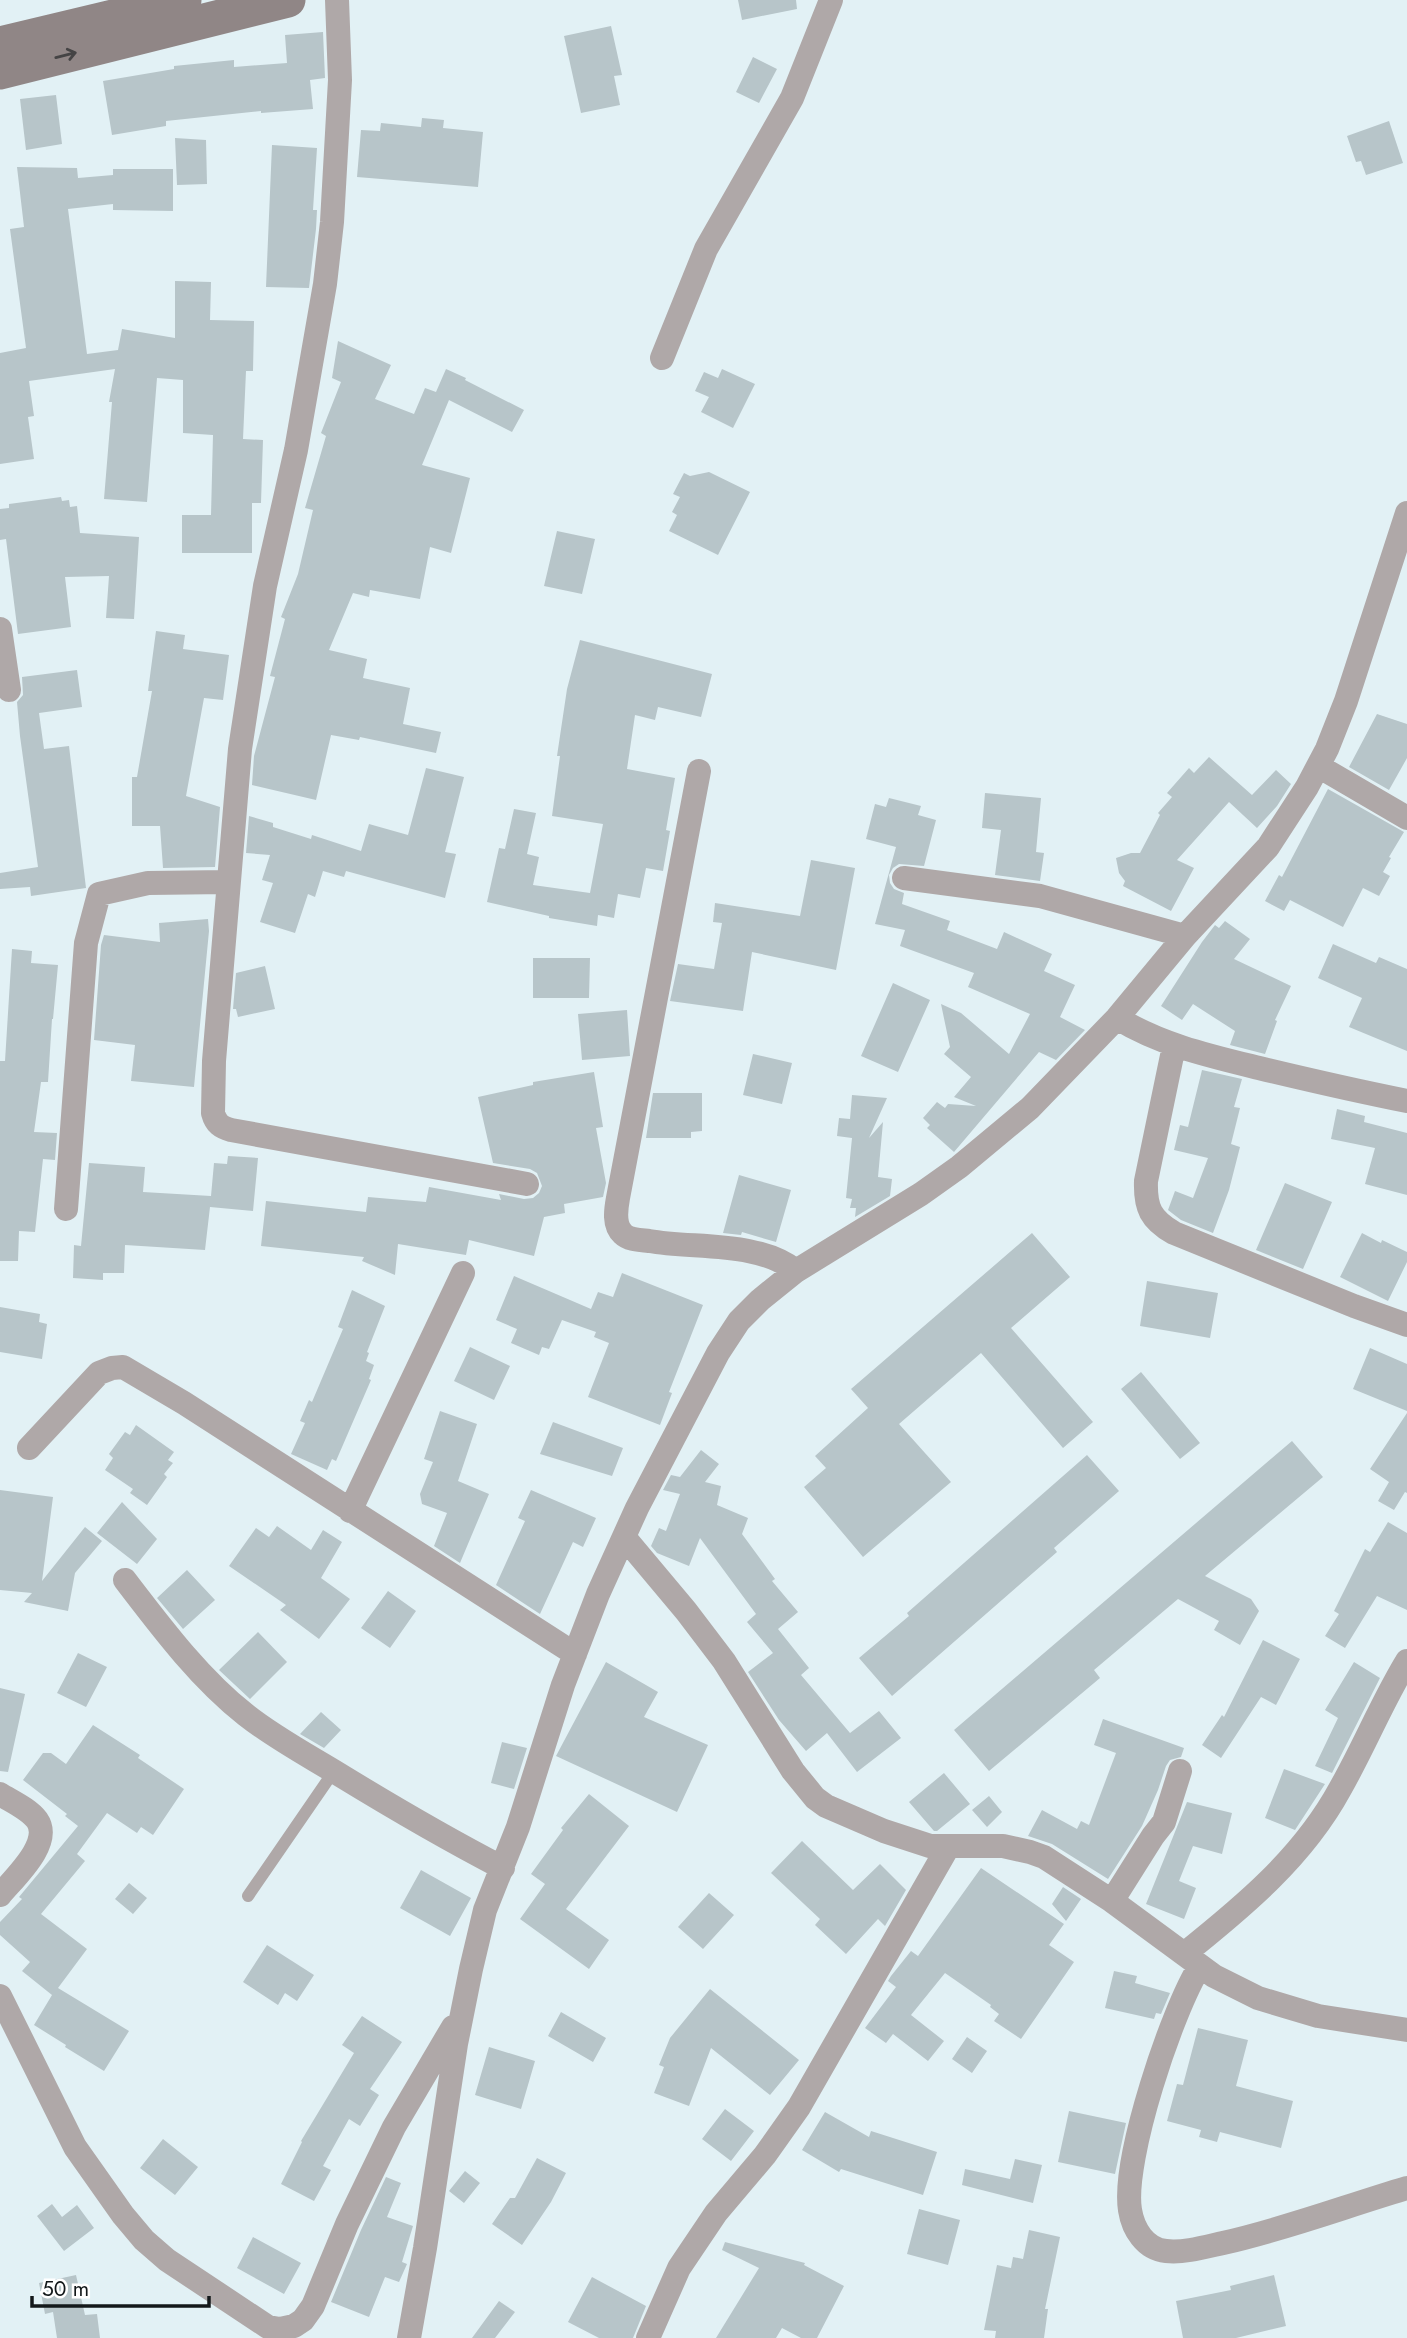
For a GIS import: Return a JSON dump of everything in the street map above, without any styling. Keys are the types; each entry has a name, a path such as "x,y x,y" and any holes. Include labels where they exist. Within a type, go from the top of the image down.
{"main road":[{"path":"0,44 184,0"},
{"path":"0,72 288,0"}],"street":[{"path":"337,0 341,80 332,222 325,284 296,450 257,629 240,749 211,1095 216,1121 221,1127 231,1130 527,1184"},
{"path":"662,358 706,249 792,98 831,0"},
{"path":"409,2338 461,2014 485,1910 523,1815 575,1654 598,1594 624,1537 718,1353 739,1321 796,1271 883,1220 959,1167 1030,1108 1118,1018 1185,936 1268,847 1289,817 1318,766 1346,701 1407,513"},
{"path":"0,629 9,690"},
{"path":"1318,766 1407,818"},
{"path":"699,771 618,1198 617,1224 622,1233 631,1238 670,1245 764,1253 796,1271"},
{"path":"904,878 1040,896 1185,936"},
{"path":"66,1209 86,943 100,894 148,883 228,882"},
{"path":"1118,1018 1135,1029 1174,1046 1327,1085 1407,1101"},
{"path":"1174,1046 1146,1181 1147,1202 1155,1220 1174,1233 1407,1325"},
{"path":"350,1511 463,1273"},
{"path":"29,1448 99,1373 123,1367 184,1403 575,1654"},
{"path":"624,1537 724,1661 793,1771 815,1798 838,1813 918,1843 948,1847 1016,1847 1044,1857 1112,1901 1214,1976 1258,1998 1318,2016 1407,2030"},
{"path":"125,1580 173,1641 219,1691 245,1714 446,1839 503,1868"},
{"path":"1407,1661 1339,1790 1296,1852 1192,1960 1146,2105 1130,2189 1130,2210 1140,2236 1149,2246 1164,2251 1201,2248 1268,2232 1407,2188"},
{"path":"1112,1901 1164,1822 1180,1771"},
{"path":"0,1794 38,1821 41,1839 39,1846 0,1895"},
{"path":"648,2338 679,2268 716,2213 765,2155 799,2107 948,1847"},
{"path":"0,1996 75,2147 144,2240 184,2273 268,2327 280,2329 294,2326 303,2320 313,2306 394,2127 461,2014"}],"lane":[{"path":"248,1896 334,1771"}],"building":[{"path":"738,0 796,0 797,9 742,20"},
{"path":"611,26 622,75 614,76 620,105 581,113 564,36"},
{"path":"323,32 325,78 310,80 313,109 261,111 166,121 166,126 112,135 103,81 174,69 174,66 234,60 234,67 287,63 285,35"},
{"path":"753,57 777,69 759,103 736,92"},
{"path":"56,95 62,144 26,150 20,99"},
{"path":"422,118 444,120 443,128 483,132 478,187 357,177 361,130 380,131 381,123 421,127"},
{"path":"1389,121 1403,163 1366,175 1361,161 1356,162 1347,136"},
{"path":"175,138 206,140 207,184 177,185"},
{"path":"272,145 317,148 313,210 317,210 316,229 309,288 266,287"},
{"path":"17,167 77,168 78,178 113,175 113,169 173,169 173,211 113,210 113,204 68,209 87,354 118,350 122,329 175,338 175,281 211,282 210,320 254,321 253,371 246,371 243,439 263,440 261,503 252,503 252,553 182,553 182,515 211,515 213,435 183,433 183,380 157,378 147,502 104,499 112,402 109,402 115,369 29,381 34,416 28,417 34,459 0,464 0,353 26,348 10,229 24,227"},
{"path":"338,341 391,365 375,399 414,414 425,388 436,392 446,369 524,410 512,432 449,400 422,465 470,478 451,553 430,547 420,599 370,590 369,597 353,593 329,650 367,659 363,678 410,688 403,724 441,732 436,753 360,737 359,740 331,735 316,800 252,785 254,756 275,677 270,676 285,619 281,617 298,574 313,510 305,508 326,436 321,433 341,382 332,378"},
{"path":"722,369 755,384 733,428 701,412 709,397 695,391 704,372 718,378"},
{"path":"709,472 750,492 718,555 669,531 677,515 672,512 680,497 673,494 684,473 690,476"},
{"path":"61,497 62,501 69,500 70,507 77,506 80,533 139,537 134,619 106,618 109,576 65,577 71,627 18,634 6,539 0,540 0,509 9,508 9,504"},
{"path":"557,531 595,539 582,594 544,586"},
{"path":"156,631 185,635 183,649 229,655 223,700 204,698 186,796 220,807 215,867 163,868 160,826 132,826 132,777 137,777 152,691 148,691"},
{"path":"580,640 712,674 701,717 658,707 655,720 635,715 627,769 675,778 666,830 670,831 663,871 646,868 640,898 618,894 614,918 598,915 597,926 549,918 487,902 499,848 505,849 514,809 536,813 527,854 539,857 533,885 590,893 603,824 552,816 567,689"},
{"path":"77,670 82,707 39,713 44,749 69,746 86,888 31,896 30,887 0,889 0,873 38,867 17,702 23,695 22,677"},
{"path":"1377,714 1407,724 1407,758 1389,790 1349,767"},
{"path":"1209,757 1252,795 1276,770 1291,784 1277,806 1257,828 1229,802 1177,860 1194,868 1171,911 1123,886 1125,881 1119,873 1116,858 1140,853 1160,815 1158,813 1172,797 1167,793 1189,768 1194,773"},
{"path":"426,768 464,777 445,852 456,854 445,898 346,871 344,877 323,871 315,897 308,894 295,933 260,922 273,883 262,880 270,855 246,853 249,816 311,839 312,835 361,851 369,824 408,835"},
{"path":"1328,789 1404,832 1383,872 1390,876 1379,896 1363,888 1343,927 1290,900 1284,911 1265,901 1279,875 1282,877"},
{"path":"985,793 1041,798 1036,852 1044,853 1040,881 995,875 1001,830 982,828"},
{"path":"889,798 921,806 918,815 936,820 924,866 899,864 889,875 894,889 904,893 902,904 950,921 947,930 997,949 1004,932 1052,954 1044,971 1075,985 1060,1017 1085,1030 1056,1060 1039,1052 954,1152 927,1128 930,1125 923,1118 937,1102 945,1108 948,1104 976,1106 954,1097 971,1077 944,1054 950,1047 941,1004 961,1013 1009,1054 1030,1014 968,987 974,973 900,946 905,930 875,924 896,847 866,839 875,804 886,807"},
{"path":"811,860 855,868 836,970 752,952 743,1011 670,1001 678,964 714,969 722,923 713,922 715,903 800,916"},
{"path":"208,919 194,1087 131,1081 135,1045 94,1040 104,935 160,942 159,923"},
{"path":"1225,921 1250,939 1234,959 1291,986 1275,1020 1277,1021 1265,1054 1230,1045 1235,1031 1193,1004 1182,1020 1161,1006 1202,942 1215,925 1219,928"},
{"path":"1333,944 1376,963 1379,957 1407,969 1407,1051 1349,1027 1362,998 1318,978"},
{"path":"12,949 32,951 31,963 58,965 48,1082 41,1082 34,1132 57,1133 55,1160 43,1159 35,1232 19,1231 18,1261 0,1261 0,1061 5,1061"},
{"path":"533,958 590,958 589,998 533,998"},
{"path":"265,966 275,1009 238,1017 236,1009 233,1009 236,973"},
{"path":"893,983 930,1000 898,1072 861,1056"},
{"path":"627,1010 630,1056 582,1060 578,1014"},
{"path":"753,1054 792,1063 782,1104 743,1095"},
{"path":"1202,1070 1242,1079 1234,1107 1240,1108 1231,1144 1240,1147 1229,1190 1213,1233 1181,1220 1168,1210 1175,1191 1193,1198 1208,1158 1174,1150 1180,1125 1188,1127"},
{"path":"594,1072 603,1127 596,1128 606,1183 603,1197 564,1204 565,1213 544,1217 534,1256 469,1240 466,1255 398,1244 395,1275 362,1261 364,1257 261,1246 266,1201 366,1212 368,1197 426,1202 429,1187 501,1200 499,1194 533,1198 542,1186 537,1173 530,1169 493,1163 478,1097 533,1085 533,1082"},
{"path":"653,1093 702,1093 702,1131 691,1132 691,1138 646,1138"},
{"path":"852,1095 887,1098 869,1138 883,1122 878,1177 892,1179 890,1196 855,1217 856,1208 850,1208 852,1199 846,1198 852,1138 837,1136 839,1118 850,1119"},
{"path":"1337,1109 1365,1116 1364,1122 1407,1133 1407,1195 1365,1184 1375,1148 1331,1139"},
{"path":"228,1156 258,1158 253,1211 210,1207 205,1250 125,1245 124,1273 103,1273 103,1280 73,1278 74,1245 81,1246 89,1163 145,1167 143,1192 211,1196 214,1163 227,1164"},
{"path":"739,1175 791,1190 776,1242 742,1232 741,1235 723,1233"},
{"path":"1285,1183 1332,1202 1303,1269 1256,1250"},
{"path":"1032,1233 1070,1277 1011,1328 1093,1422 1063,1448 981,1353 899,1424 951,1482 863,1557 804,1487 826,1468 815,1456 868,1408 851,1389"},
{"path":"1362,1233 1407,1252 1407,1262 1388,1301 1340,1277"},
{"path":"622,1273 703,1305 669,1392 672,1393 660,1425 588,1397 609,1343 594,1337 596,1332 562,1320 549,1349 542,1347 539,1355 511,1343 517,1329 496,1320 514,1276 591,1309 598,1292 613,1297"},
{"path":"1147,1281 1218,1293 1210,1338 1140,1326"},
{"path":"352,1290 385,1306 367,1352 366,1361 374,1365 369,1379 371,1380 336,1461 332,1459 327,1470 291,1454 305,1423 300,1421 309,1400 312,1402 343,1329 338,1327"},
{"path":"0,1307 40,1314 39,1322 47,1324 42,1359 0,1352"},
{"path":"470,1347 510,1366 494,1400 454,1381"},
{"path":"1370,1348 1407,1364 1407,1411 1353,1389"},
{"path":"1141,1372 1200,1443 1180,1459 1121,1389"},
{"path":"440,1411 477,1424 458,1481 489,1494 460,1563 434,1546 447,1513 422,1504 420,1494 433,1462 424,1459"},
{"path":"1407,1413 1407,1493 1405,1492 1394,1510 1378,1501 1389,1482 1370,1469"},
{"path":"553,1422 623,1448 612,1476 540,1454"},
{"path":"136,1425 174,1452 168,1460 173,1463 164,1474 167,1477 147,1505 130,1493 133,1489 105,1470 113,1458 109,1454 125,1432 130,1435"},
{"path":"1292,1441 1323,1477 1205,1576 1251,1599 1259,1611 1240,1645 1214,1630 1219,1621 1178,1599 1094,1670 1100,1678 989,1771 954,1730"},
{"path":"701,1450 719,1464 705,1482 721,1486 717,1505 748,1518 742,1534 775,1579 772,1581 798,1612 778,1629 809,1668 801,1675 850,1733 879,1711 901,1738 857,1772 827,1733 806,1751 779,1720 748,1672 773,1653 747,1622 756,1614 700,1538 689,1566 657,1553 651,1546 659,1528 666,1531 680,1494 663,1490 671,1475 680,1477"},
{"path":"1087,1455 1119,1491 1054,1548 1057,1552 892,1696 859,1658"},
{"path":"0,1490 53,1497 42,1581 85,1527 102,1541 75,1573 68,1611 24,1602 32,1593 0,1590"},
{"path":"531,1490 596,1518 583,1547 573,1542 540,1614 496,1585 525,1521 518,1518"},
{"path":"122,1502 157,1539 137,1564 97,1533"},
{"path":"1388,1522 1407,1533 1407,1610 1377,1596 1345,1648 1325,1636 1339,1614 1334,1611 1365,1549 1370,1552"},
{"path":"277,1526 311,1550 323,1530 342,1542 321,1578 350,1599 319,1639 280,1610 286,1605 229,1566 256,1528 269,1537"},
{"path":"187,1570 215,1600 183,1629 157,1598"},
{"path":"388,1591 416,1611 390,1648 361,1628"},
{"path":"258,1632 287,1662 250,1699 219,1670"},
{"path":"1263,1640 1300,1659 1276,1705 1261,1697 1221,1758 1202,1745 1222,1715 1224,1717"},
{"path":"78,1653 107,1667 86,1707 57,1693"},
{"path":"606,1662 658,1692 644,1717 708,1745 677,1812 556,1756"},
{"path":"1354,1662 1380,1678 1332,1773 1315,1766 1338,1718 1325,1710"},
{"path":"0,1688 25,1694 8,1772 0,1771"},
{"path":"321,1712 341,1730 324,1748 300,1734"},
{"path":"1103,1719 1184,1748 1181,1757 1170,1760 1166,1766 1142,1826 1108,1879 1052,1844 1028,1836 1042,1810 1077,1829 1081,1821 1089,1825 1116,1753 1094,1745"},
{"path":"93,1725 140,1755 138,1758 184,1789 153,1835 141,1827 137,1833 107,1813 77,1854 85,1861 41,1914 87,1949 58,1988 129,2031 104,2071 34,2025 52,1995 22,1971 30,1962 0,1935 0,1922 22,1899 19,1897 78,1826 65,1816 67,1814 23,1780 43,1753 51,1753 66,1764"},
{"path":"502,1742 527,1748 514,1789 491,1783"},
{"path":"1284,1769 1325,1784 1295,1830 1265,1818"},
{"path":"944,1773 970,1804 934,1831 909,1802"},
{"path":"589,1794 629,1826 566,1909 609,1940 589,1969 520,1919 545,1884 531,1874 563,1830 561,1828"},
{"path":"989,1796 1002,1812 987,1827 972,1810"},
{"path":"1187,1802 1232,1813 1222,1854 1193,1846 1179,1881 1196,1888 1184,1919 1146,1904"},
{"path":"802,1841 853,1890 880,1864 906,1890 885,1926 878,1919 846,1954 815,1925 820,1919 771,1873"},
{"path":"981,1868 1064,1924 1049,1945 1074,1962 1021,2039 994,2021 999,2014 991,2005 945,1973 911,2015 944,2041 928,2061 893,2034 886,2043 865,2028 896,1987 888,1981 891,1976 911,1951 918,1956"},
{"path":"421,1870 471,1898 450,1936 400,1908"},
{"path":"129,1883 147,1898 133,1914 115,1899"},
{"path":"1063,1887 1081,1899 1066,1921 1052,1904"},
{"path":"709,1893 734,1915 703,1949 678,1927"},
{"path":"267,1945 314,1975 297,2001 285,1993 278,2005 243,1982"},
{"path":"1114,1971 1137,1976 1135,1983 1170,1993 1161,2014 1156,2013 1154,2019 1105,2008"},
{"path":"710,1989 799,2060 770,2095 711,2048 689,2106 654,2093 664,2067 659,2065 670,2038"},
{"path":"561,2012 606,2038 593,2062 548,2036"},
{"path":"362,2016 402,2042 370,2089 379,2095 360,2126 349,2119 323,2166 331,2170 314,2201 281,2184 301,2141 354,2053 342,2045"},
{"path":"1198,2028 1248,2040 1236,2086 1293,2101 1281,2148 1220,2132 1217,2142 1199,2137 1201,2130 1167,2121 1177,2084 1183,2085"},
{"path":"967,2037 987,2051 972,2073 952,2059"},
{"path":"489,2047 535,2061 521,2109 475,2095"},
{"path":"725,2109 754,2131 731,2161 702,2139"},
{"path":"1069,2111 1126,2123 1115,2174 1058,2162"},
{"path":"825,2112 869,2137 871,2131 937,2152 923,2195 841,2169 839,2172 802,2150"},
{"path":"163,2139 198,2167 175,2195 140,2168"},
{"path":"537,2158 566,2173 551,2202 522,2245 492,2224 510,2198 515,2198"},
{"path":"1015,2159 1042,2165 1033,2203 962,2185 965,2169 1010,2179"},
{"path":"465,2171 480,2183 464,2203 449,2191"},
{"path":"386,2177 401,2183 387,2217 413,2226 402,2262 407,2264 399,2282 385,2277 369,2317 331,2302"},
{"path":"52,2204 62,2217 77,2205 94,2228 64,2251 37,2216"},
{"path":"919,2209 960,2220 948,2265 907,2254"},
{"path":"1029,2230 1060,2237 1045,2309 1048,2309 1044,2338 995,2338 996,2331 984,2330 997,2265 1011,2268 1013,2257 1023,2259"},
{"path":"253,2237 301,2263 284,2294 237,2268"},
{"path":"725,2242 805,2263 804,2265 844,2286 817,2338 801,2338 782,2328 776,2338 716,2338 759,2268 722,2250"},
{"path":"76,2275 85,2315 97,2314 100,2338 57,2338 53,2312 45,2314 39,2283"},
{"path":"1274,2275 1286,2326 1236,2338 1183,2338 1176,2301 1231,2290 1230,2286"},
{"path":"592,2277 646,2306 633,2338 599,2338 568,2322"},
{"path":"499,2301 515,2312 495,2338 472,2338"}]}
